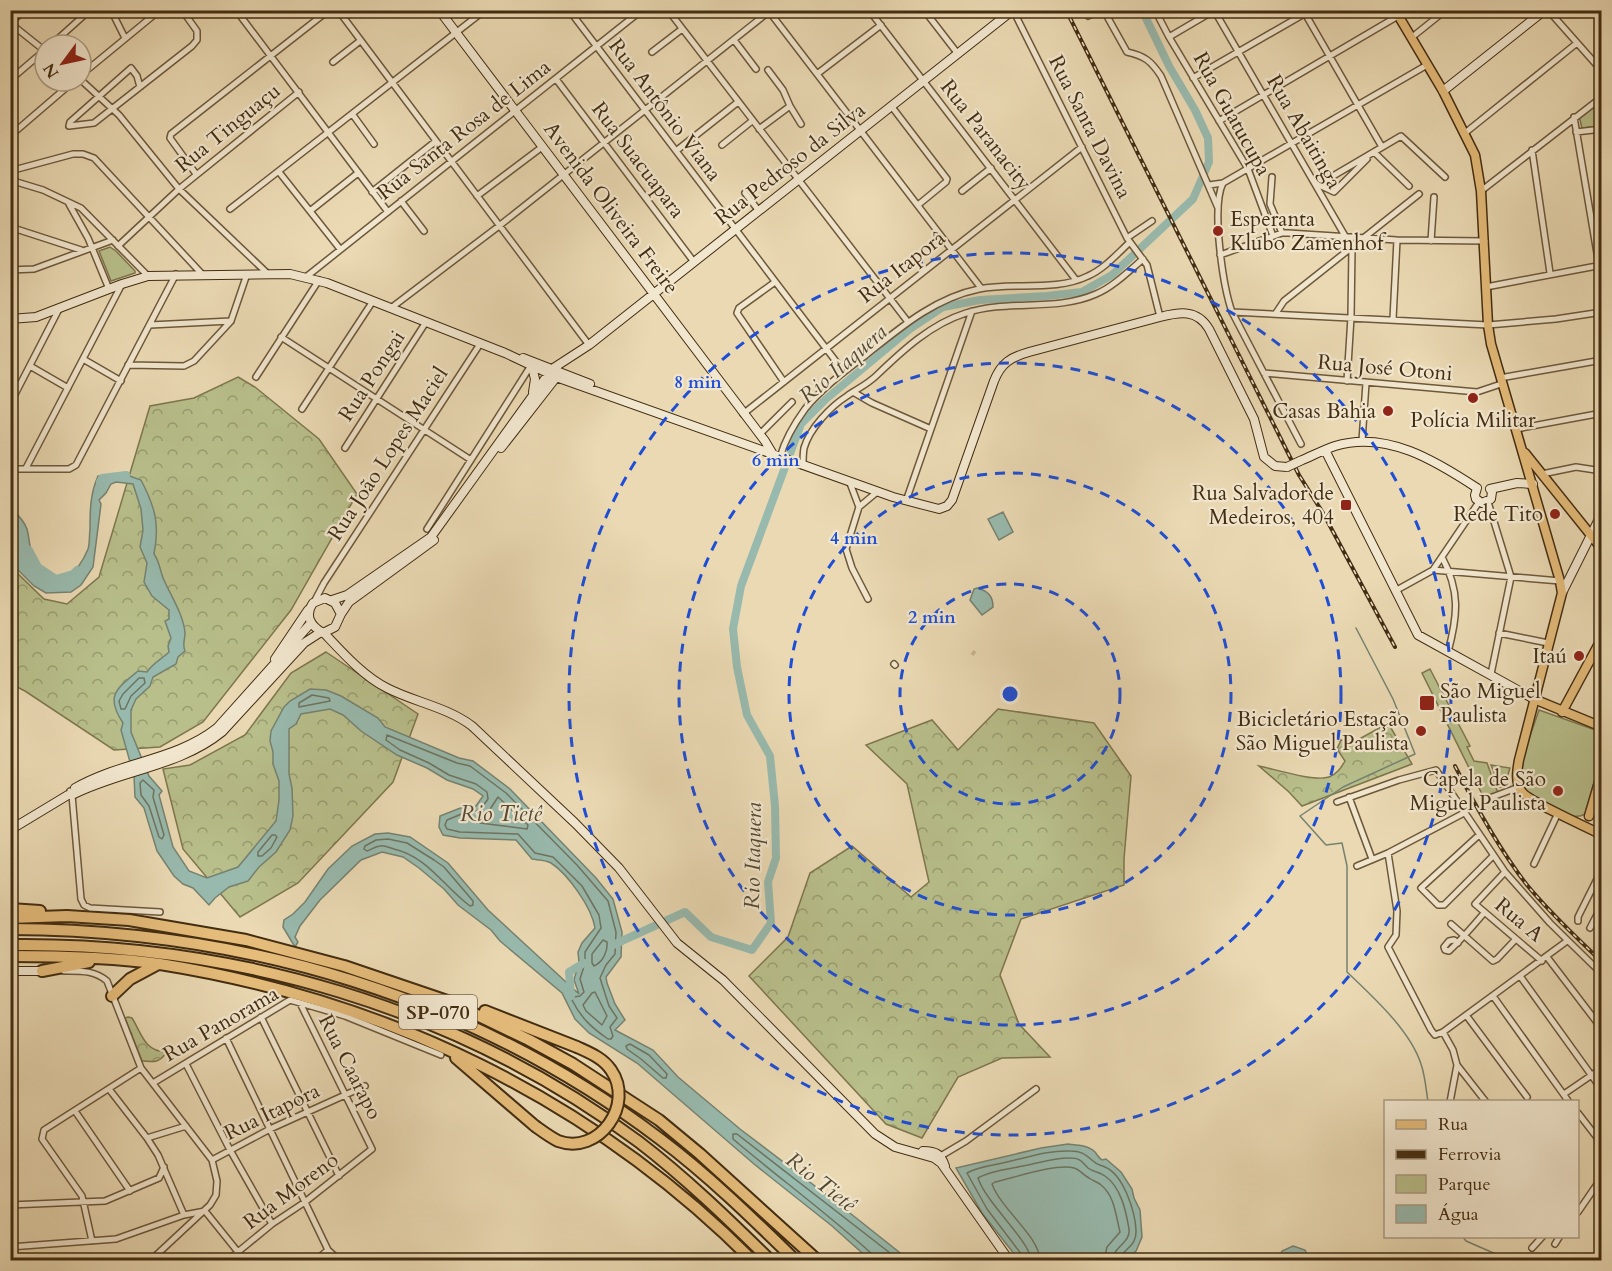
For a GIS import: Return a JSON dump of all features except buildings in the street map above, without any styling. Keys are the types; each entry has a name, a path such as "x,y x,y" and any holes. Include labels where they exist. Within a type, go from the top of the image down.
{"highway":[{"path":"10,909 54,912 67,916"},
{"path":"10,918 67,916 129,920 246,940 344,966 450,1002 481,1010 577,1047 602,1060 612,1071 618,1084 617,1112 600,1134 587,1141 574,1143 560,1141 535,1126 470,1068 434,1042"},
{"name":"SP-070","path":"10,929 118,933 227,948 337,975 470,1025 540,1060 660,1139 704,1175 795,1260"},
{"name":"SP-070","path":"10,945 68,944 160,952 218,961 282,975 368,1000 442,1029 509,1060 574,1098 638,1142 707,1198 770,1260"},
{"path":"10,956 104,959 159,964 274,987 357,1012 434,1042 531,1092 621,1150 714,1223 752,1260"},
{"path":"42,971 104,959"},
{"path":"112,996 130,979 159,964"},
{"path":"450,1002 530,1040 573,1064 659,1120 817,1260"},
{"path":"540,1060 616,1096 659,1120"}],"main road":[{"name":"Avenida Oliveira Freire","path":"439,10 776,456"},
{"name":"Rua Pedroso da Silva","path":"554,373 1013,10"},
{"path":"1443,91 1546,10"},
{"path":"1397,13 1443,91 1475,155 1481,191 1485,241 1488,325 1501,381 1533,484 1562,593"},
{"path":"10,319 30,318 59,309 148,276 248,273 306,277 319,280 503,352 595,391 850,483 936,509 949,504 996,375 1009,359 1160,317 1188,313 1198,316 1205,322 1252,416 1264,457 1273,465 1287,467 1336,446 1362,441 1404,448 1437,463 1478,488"},
{"path":"503,352 531,367 630,400 635,404"},
{"path":"531,367 535,387 532,396"},
{"path":"10,830 91,779 188,753 222,732 304,643 338,623 340,614 349,602 435,539 546,389 554,373"},
{"path":"262,678 311,606 320,599 331,600 347,595 431,537 532,396 554,373"},
{"path":"546,389 558,384 595,391"},
{"path":"1325,450 1418,635 1534,699 1602,727"},
{"path":"1523,450 1602,549"},
{"path":"1490,489 1492,496 1483,502 1475,495 1478,488 1484,486 1490,489 1517,483 1533,484 1558,495"},
{"path":"1602,513 1562,593 1517,773 1519,787 1526,797 1602,835"},
{"path":"331,600 338,606 340,614"},
{"path":"311,606 308,614 311,623 325,632 379,684 457,716 472,726 583,830 625,874 677,943 723,980 875,1134 894,1147 936,1155 1009,1260"},
{"path":"148,764 192,745 217,728 311,623"},
{"path":"1562,712 1602,638"},
{"path":"1573,819 1582,820 1589,816 1602,772"},
{"path":"1589,816 1594,824 1602,829"},
{"path":"10,971 42,971"}],"street":[{"path":"25,10 11,23 33,41"},
{"path":"64,33 90,10"},
{"path":"111,10 125,38"},
{"path":"93,65 160,10"},
{"path":"140,87 137,76 131,68 70,122 69,126 94,123 112,108 140,87 196,42 196,31 182,10"},
{"path":"236,10 388,212"},
{"path":"196,174 170,135 329,10"},
{"path":"338,10 589,345"},
{"path":"230,210 485,10"},
{"name":"Rua Antônio Viana","path":"569,10 844,372"},
{"name":"Rua Santa Rosa de Lima","path":"306,277 642,10"},
{"path":"668,10 908,322"},
{"name":"Rua Paranacity","path":"869,10 1076,280"},
{"path":"924,10 958,54"},
{"name":"Rua Santa Davina","path":"1013,10 1130,242 1142,257 1150,273 1160,317"},
{"path":"1088,16 1098,10"},
{"path":"1107,10 1108,18 1127,52 1142,55 1152,63 1178,113 1219,213"},
{"name":"Rua Guatucupa","path":"1155,10 1248,169 1273,236"},
{"path":"1412,38 1446,10"},
{"path":"1546,10 1602,71"},
{"path":"391,308 564,175 769,11 981,288"},
{"path":"1169,37 1214,11"},
{"name":"Rua Abaitinga","path":"1214,11 1352,248 1347,381"},
{"path":"1193,78 1306,12 1382,147"},
{"path":"1219,121 1397,13"},
{"path":"817,74 880,25"},
{"path":"652,52 682,29"},
{"path":"734,40 756,69"},
{"path":"333,62 360,41"},
{"path":"1465,133 1577,43"},
{"path":"10,80 33,61"},
{"path":"1208,183 1223,183 1427,65"},
{"path":"768,70 783,90 801,124"},
{"name":"Rua Suacuapara","path":"556,79 694,262"},
{"path":"93,90 112,108 178,189 268,274"},
{"name":"Rua Tinguaçu","path":"118,246 178,189 299,92"},
{"path":"10,136 60,93"},
{"path":"1481,191 1602,97"},
{"path":"676,151 738,102"},
{"path":"759,129 790,106"},
{"path":"892,107 947,179 918,205"},
{"path":"353,115 374,144"},
{"path":"1486,287 1600,265 1574,117"},
{"path":"722,145 753,121"},
{"path":"1576,132 1602,129"},
{"path":"1317,185 1402,136 1444,177"},
{"path":"372,192 436,141"},
{"path":"477,196 542,147"},
{"name":"Rua Itaporâ","path":"743,414 1082,147"},
{"path":"1532,150 1550,273"},
{"path":"1317,185 1334,192 1373,153"},
{"path":"1373,153 1409,186"},
{"path":"10,171 73,154 89,156 104,167 202,274"},
{"path":"962,191 991,168"},
{"path":"279,172 340,249"},
{"path":"310,211 358,173"},
{"path":"1272,177 1270,204 1282,233"},
{"path":"10,180 66,200 87,213 148,276"},
{"path":"1223,183 1220,190 1219,213 1220,255 1232,312 1301,444"},
{"path":"745,193 759,211"},
{"path":"1276,313 1284,301 1419,194"},
{"path":"1431,240 1434,196"},
{"path":"66,200 76,213 92,246 109,289"},
{"path":"401,201 424,231"},
{"path":"1262,206 1266,209 1270,204"},
{"path":"776,456 805,410 844,372 908,322 945,300 981,288 1049,285 1087,277 1103,267 1152,221"},
{"path":"10,227 81,250"},
{"path":"1220,255 1282,233 1397,240 1485,241"},
{"path":"10,270 34,268 113,240"},
{"path":"1393,319 1397,240"},
{"path":"800,465 804,449 814,430 832,408 869,382 894,358 935,327 972,311 999,306 1062,303 1084,299 1108,287 1142,257"},
{"path":"128,365 184,366 190,364 231,321 248,273"},
{"path":"10,469 74,467 176,274"},
{"path":"256,377 319,280"},
{"path":"775,282 737,311 738,318 784,382"},
{"path":"26,468 122,284"},
{"path":"302,409 373,301"},
{"path":"10,404 59,309"},
{"path":"906,501 972,311"},
{"path":"1232,312 1488,325 1602,312"},
{"path":"150,324 231,321"},
{"name":"Rua Pongai","path":"345,448 426,322"},
{"path":"281,337 471,460"},
{"name":"Rua João Lopes Maciel","path":"311,606 480,344"},
{"path":"83,359 121,381"},
{"name":"Rua José Otoni","path":"1264,373 1477,392 1501,381 1602,360"},
{"path":"30,366 68,388"},
{"path":"428,529 531,367"},
{"path":"1362,441 1366,383"},
{"path":"853,392 872,404 931,429"},
{"path":"757,430 792,402"},
{"path":"1516,429 1602,413"},
{"path":"1542,474 1576,467 1602,471"},
{"path":"850,483 860,507"},
{"path":"868,599 852,568 846,549 860,507 877,492"},
{"path":"1395,591 1433,570 1483,502"},
{"path":"1483,502 1511,577 1491,674"},
{"path":"1442,557 1450,572 1457,603 1448,652"},
{"path":"1433,570 1560,581"},
{"path":"324,583 325,592 331,600"},
{"path":"1499,633 1548,643"},
{"path":"1337,802 1436,770 1504,872 1567,941 1602,974"},
{"path":"1487,800 1519,787"},
{"path":"70,793 81,899 84,905 90,908 160,912"},
{"path":"1349,797 1372,859"},
{"path":"1357,866 1388,853 1464,813"},
{"path":"1534,864 1558,813"},
{"path":"1479,835 1421,888 1441,906 1457,894 1493,856"},
{"path":"1388,853 1398,911 1396,935 1388,947 1435,1035 1545,959 1567,941"},
{"path":"1578,921 1602,869"},
{"name":"Rua A","path":"1504,872 1475,902 1475,905 1515,940 1545,959 1602,1029"},
{"path":"1590,928 1602,905"},
{"path":"1458,943 1484,913"},
{"path":"1451,924 1493,961 1515,940"},
{"path":"42,971 84,970 100,975 107,981 141,1068 212,1160 217,1181 216,1195 205,1211 151,1260"},
{"path":"1520,976 1602,1090"},
{"path":"1492,996 1565,1099 1602,1068"},
{"name":"Rua Panorama","path":"153,1083 290,1000 374,1027 441,1055"},
{"name":"Rua Caarapo","path":"300,1003 371,1146"},
{"path":"307,1016 317,1008"},
{"path":"1466,1015 1527,1097"},
{"path":"261,1017 339,1176"},
{"path":"1441,1033 1453,1050 1457,1065 1485,1100"},
{"path":"226,1038 328,1250 339,1260"},
{"path":"186,1064 230,1150 272,1224"},
{"path":"1450,1100 1457,1065"},
{"path":"92,1241 84,1203 78,1189 42,1138 44,1130 141,1068"},
{"name":"Rua Itapora","path":"212,1160 270,1129 365,1086"},
{"path":"109,1089 147,1138 164,1167 184,1215"},
{"path":"936,1155 952,1149 1036,1089"},
{"path":"75,1111 130,1191"},
{"path":"1579,1114 1602,1144"},
{"path":"147,1138 186,1126"},
{"name":"Rua Moreno","path":"228,1260 272,1224 339,1176 370,1151 371,1146"},
{"path":"936,1155 952,1149"},
{"path":"10,1205 105,1201 159,1178 164,1167"},
{"path":"1579,1211 1602,1177"},
{"path":"10,1246 92,1241 129,1235 184,1215 205,1211"},
{"path":"205,1211 243,1260"},
{"path":"1532,1248 1541,1238"},
{"path":"1554,1244 1558,1238"},
{"path":"316,1260 328,1250"}],"green space":[{"path":"1601,99 1601,126 1582,128 1579,116"},
{"path":"110,247 135,273 111,281 99,251"},
{"path":"238,377 255,387 319,439 357,494 291,610 203,722 160,747 114,750 11,684 10,562 13,569 44,599 67,604 99,577 150,406 194,398"},
{"path":"326,652 418,714 393,782 298,883 240,917 183,849 163,769 190,765 245,735 291,673"},
{"path":"1430,669 1470,746 1467,747 1474,761 1487,763 1498,793 1484,798 1422,673"},
{"path":"998,709 1094,723 1131,776 1124,885 1021,919 1000,975 1019,1024 1050,1057 1002,1058 958,1077 922,1138 886,1124 749,976 788,937 810,873 852,846 911,897 929,882 907,784 866,745 932,720 958,750"},
{"path":"1539,710 1601,732 1601,758 1585,814 1581,816 1570,815 1539,801 1526,791 1522,774 1523,763"},
{"path":"1388,723 1412,764 1302,806 1259,766 1305,777 1329,777 1345,761 1337,749 1341,740 1354,742"},
{"path":"1491,765 1510,768 1504,787 1500,787"},
{"path":"125,1018 132,1018 148,1045 153,1049 166,1052 162,1058 142,1061"}],"water":[{"name":"Rio Tietê","path":"121,473 141,480 150,499 156,525 154,554 184,626 185,651 178,657 176,664 153,677 150,686 136,699 131,710 131,732 149,776 162,791 159,795 173,847 189,871 207,878 238,867 276,821 279,781 273,764 271,731 284,707 310,689 326,690 341,696 378,718 385,727 459,758 473,761 510,789 596,878 613,899 622,932 621,957 606,977 615,1004 625,1020 615,1030 653,1050 678,1077 740,1129 909,1260 870,1260 637,1063 589,1033 575,1019 562,993 500,941 491,930 458,905 444,889 403,857 382,852 361,860 320,900 300,926 295,937 298,942 295,947 283,927 284,920 305,902 328,869 352,846 375,834 388,833 410,837 448,863 488,910 579,994 574,980 579,962 578,952 582,943 595,928 584,902 565,875 549,862 532,859 516,840 460,838 443,835 439,827 440,816 463,807 476,806 483,796 473,789 447,780 397,755 361,731 343,715 330,709 301,714 296,724 289,729 289,774 293,816 290,830 276,852 259,867 248,881 229,887 209,905 193,888 183,884 174,876 157,851 144,808 135,797 134,776 121,730 123,723 114,699 119,688 138,671 147,672 169,652 168,646 171,638 165,621 169,619 169,610 152,596 144,582 147,563 140,547 143,530 141,509 133,484 116,482 111,484 99,500 101,504 93,567 81,585 71,592 46,593 34,586 14,566 10,507 26,526 35,563 46,575 54,579 61,579 74,571 88,549 91,503 98,476 115,476"},
{"path":"1003,512 1013,532 999,540 988,519"},
{"path":"977,588 989,594 993,603 993,607 982,615 970,600 974,589"},
{"path":"1068,1144 1089,1148 1102,1160 1106,1159 1121,1172 1132,1189 1140,1210 1142,1237 1136,1251 1125,1260 1019,1260 982,1213 956,1168"},
{"path":"1293,1246 1305,1250 1310,1260 1278,1260 1282,1251"}],"waterway":[{"name":"Rio Itaquera","path":"613,945 685,912 711,937 752,950 771,923 768,882 776,858 775,806 770,756 747,715 737,667 733,629 741,586 801,424 826,399 910,329 943,307 980,300 1082,292 1112,275 1193,199 1209,162 1208,138 1142,10"},
{"name":"Rio Tietê","path":"100,482 102,478 126,475"},
{"name":"Rio Tietê","path":"29,550 38,567 56,579 73,574 77,570"},
{"path":"1356,628 1393,699 1415,754 1343,787 1300,816 1326,845 1342,843 1347,866 1347,972 1390,1015 1416,1051 1422,1068 1428,1100"},
{"name":"Rio Tietê","path":"571,996 569,972 584,963"},
{"path":"1464,1238 1505,1258 1574,1260"}],"railway":[{"path":"1066,10 1299,475 1323,513 1395,647"},
{"path":"1455,766 1488,827 1527,885 1602,962"}],"place":[{"name":"Esperanta Klubo Zamenhof","path":"1218,231"},
{"name":"Polícia Militar","path":"1473,398"},
{"name":"Casas Bahia","path":"1388,411"},
{"name":"Rua Salvador de Medeiros, 404","path":"1346,505"},
{"name":"Rede Tito","path":"1555,514"},
{"name":"Itaú","path":"1579,656"},
{"name":"São Miguel Paulista","path":"1427,703"},
{"name":"Bicicletário Estação São Miguel Paulista","path":"1421,731"},
{"name":"Capela de São Miguel Paulista","path":"1558,791"}]}
